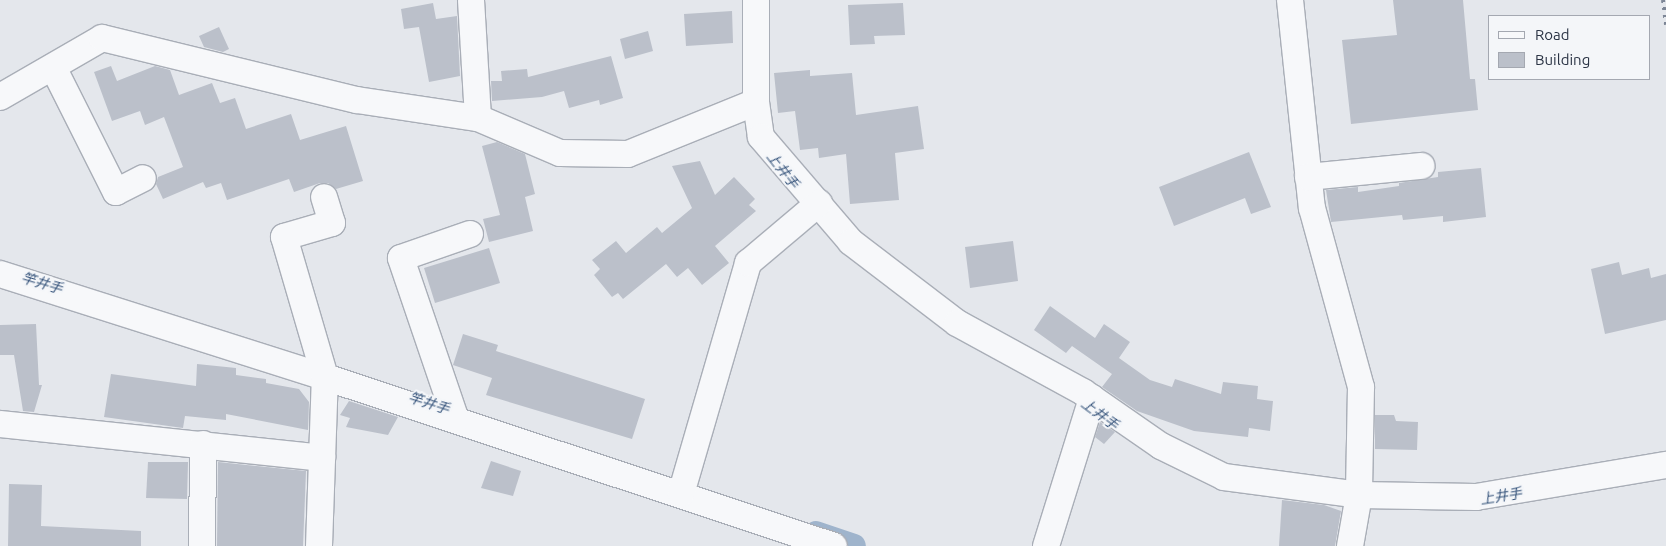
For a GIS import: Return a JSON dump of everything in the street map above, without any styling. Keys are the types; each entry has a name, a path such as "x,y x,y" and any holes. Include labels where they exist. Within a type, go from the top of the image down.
{"street":[{"path":"471,0 478,118"},
{"path":"756,0 756,102 761,136 851,242 957,323 1092,398 1161,446 1224,477 1359,495 1476,497 1666,465"},
{"path":"1290,0 1312,208 1361,387 1359,495 1350,546"},
{"path":"0,96 102,38 357,100 478,118 560,153 628,154 756,102"},
{"path":"53,66 116,192 143,178"},
{"path":"1308,177 1420,166"},
{"path":"319,546 325,377 284,237 332,223 324,197"},
{"path":"681,494 748,263 819,203"},
{"path":"456,420 401,258 470,234"},
{"path":"0,274 325,377 834,546"},
{"path":"1046,546 1092,398"},
{"path":"0,424 322,458"},
{"path":"202,546 203,444"}],"building":[{"path":"1393,0 1463,0 1470,79 1475,79 1478,110 1351,124 1342,40 1397,35"},
{"path":"433,3 436,19 457,16 460,76 429,82 419,27 404,29 401,9"},
{"path":"903,3 905,35 874,36 875,44 850,45 848,5"},
{"path":"732,11 733,43 686,46 684,14"},
{"path":"219,27 229,49 223,52 204,47 199,36"},
{"path":"648,31 653,51 625,59 620,39"},
{"path":"611,56 623,98 600,105 599,100 569,108 564,91 542,97 492,101 491,81 502,81 501,71 527,69 528,77"},
{"path":"111,66 117,81 155,66 170,70 179,95 212,83 220,103 235,98 246,129 291,114 300,140 346,126 363,181 336,189 328,183 320,183 294,192 289,179 227,200 221,183 206,188 203,182 163,199 156,184 158,177 183,167 164,117 145,125 140,111 112,121 94,72"},
{"path":"810,70 810,76 852,73 856,115 918,106 924,149 895,153 899,200 850,204 846,154 819,158 818,148 800,150 795,111 778,113 774,73"},
{"path":"497,142 525,154 535,194 525,197 533,231 489,242 483,219 500,215 482,146"},
{"path":"1249,152 1271,207 1251,214 1245,198 1174,226 1159,187"},
{"path":"700,161 715,195 734,177 755,199 749,205 756,211 715,246 729,263 702,285 688,268 677,277 666,264 623,299 618,293 612,297 594,275 600,269 592,260 616,241 626,253 657,227 662,233 692,208 672,166"},
{"path":"1481,168 1486,217 1443,222 1443,216 1403,220 1402,215 1331,222 1326,190 1358,187 1358,192 1399,186 1399,183 1438,177 1438,172"},
{"path":"1013,241 1018,281 970,288 965,247"},
{"path":"489,248 500,283 435,303 424,268"},
{"path":"1619,262 1622,275 1649,268 1651,278 1666,274 1666,320 1605,334 1591,269"},
{"path":"1050,306 1095,338 1104,324 1130,342 1119,358 1150,380 1172,387 1175,379 1221,394 1223,382 1258,386 1257,399 1273,401 1270,431 1249,428 1248,437 1194,431 1137,411 1102,387 1112,374 1072,346 1066,353 1034,330"},
{"path":"36,324 39,385 42,385 34,412 23,411 14,355 0,355 0,325"},
{"path":"463,334 498,345 496,351 645,399 632,439 486,395 492,378 453,365"},
{"path":"197,364 236,368 236,375 266,379 266,383 299,389 309,402 308,430 226,414 226,420 185,416 183,428 104,417 111,374 196,386"},
{"path":"349,401 398,417 388,435 346,427 350,418 340,415"},
{"path":"1375,415 1394,415 1396,421 1418,422 1417,450 1375,449"},
{"path":"1100,422 1115,432 1104,444 1095,437"},
{"path":"491,461 521,471 513,496 481,488"},
{"path":"148,462 188,462 187,499 146,498"},
{"path":"218,462 306,471 303,546 217,546"},
{"path":"9,484 42,485 41,526 141,531 141,546 8,546"},
{"path":"1282,500 1324,505 1341,511 1335,546 1279,546"}],"waterway":[{"name":"竿井手","path":"816,533 854,546"}],"railway":[{"path":"1663,0 1666,25"}],"water label":[{"name":"上井手","path":"783,170"},
{"name":"上井手","path":"1100,414"},
{"name":"上井手","path":"1501,496"}]}
